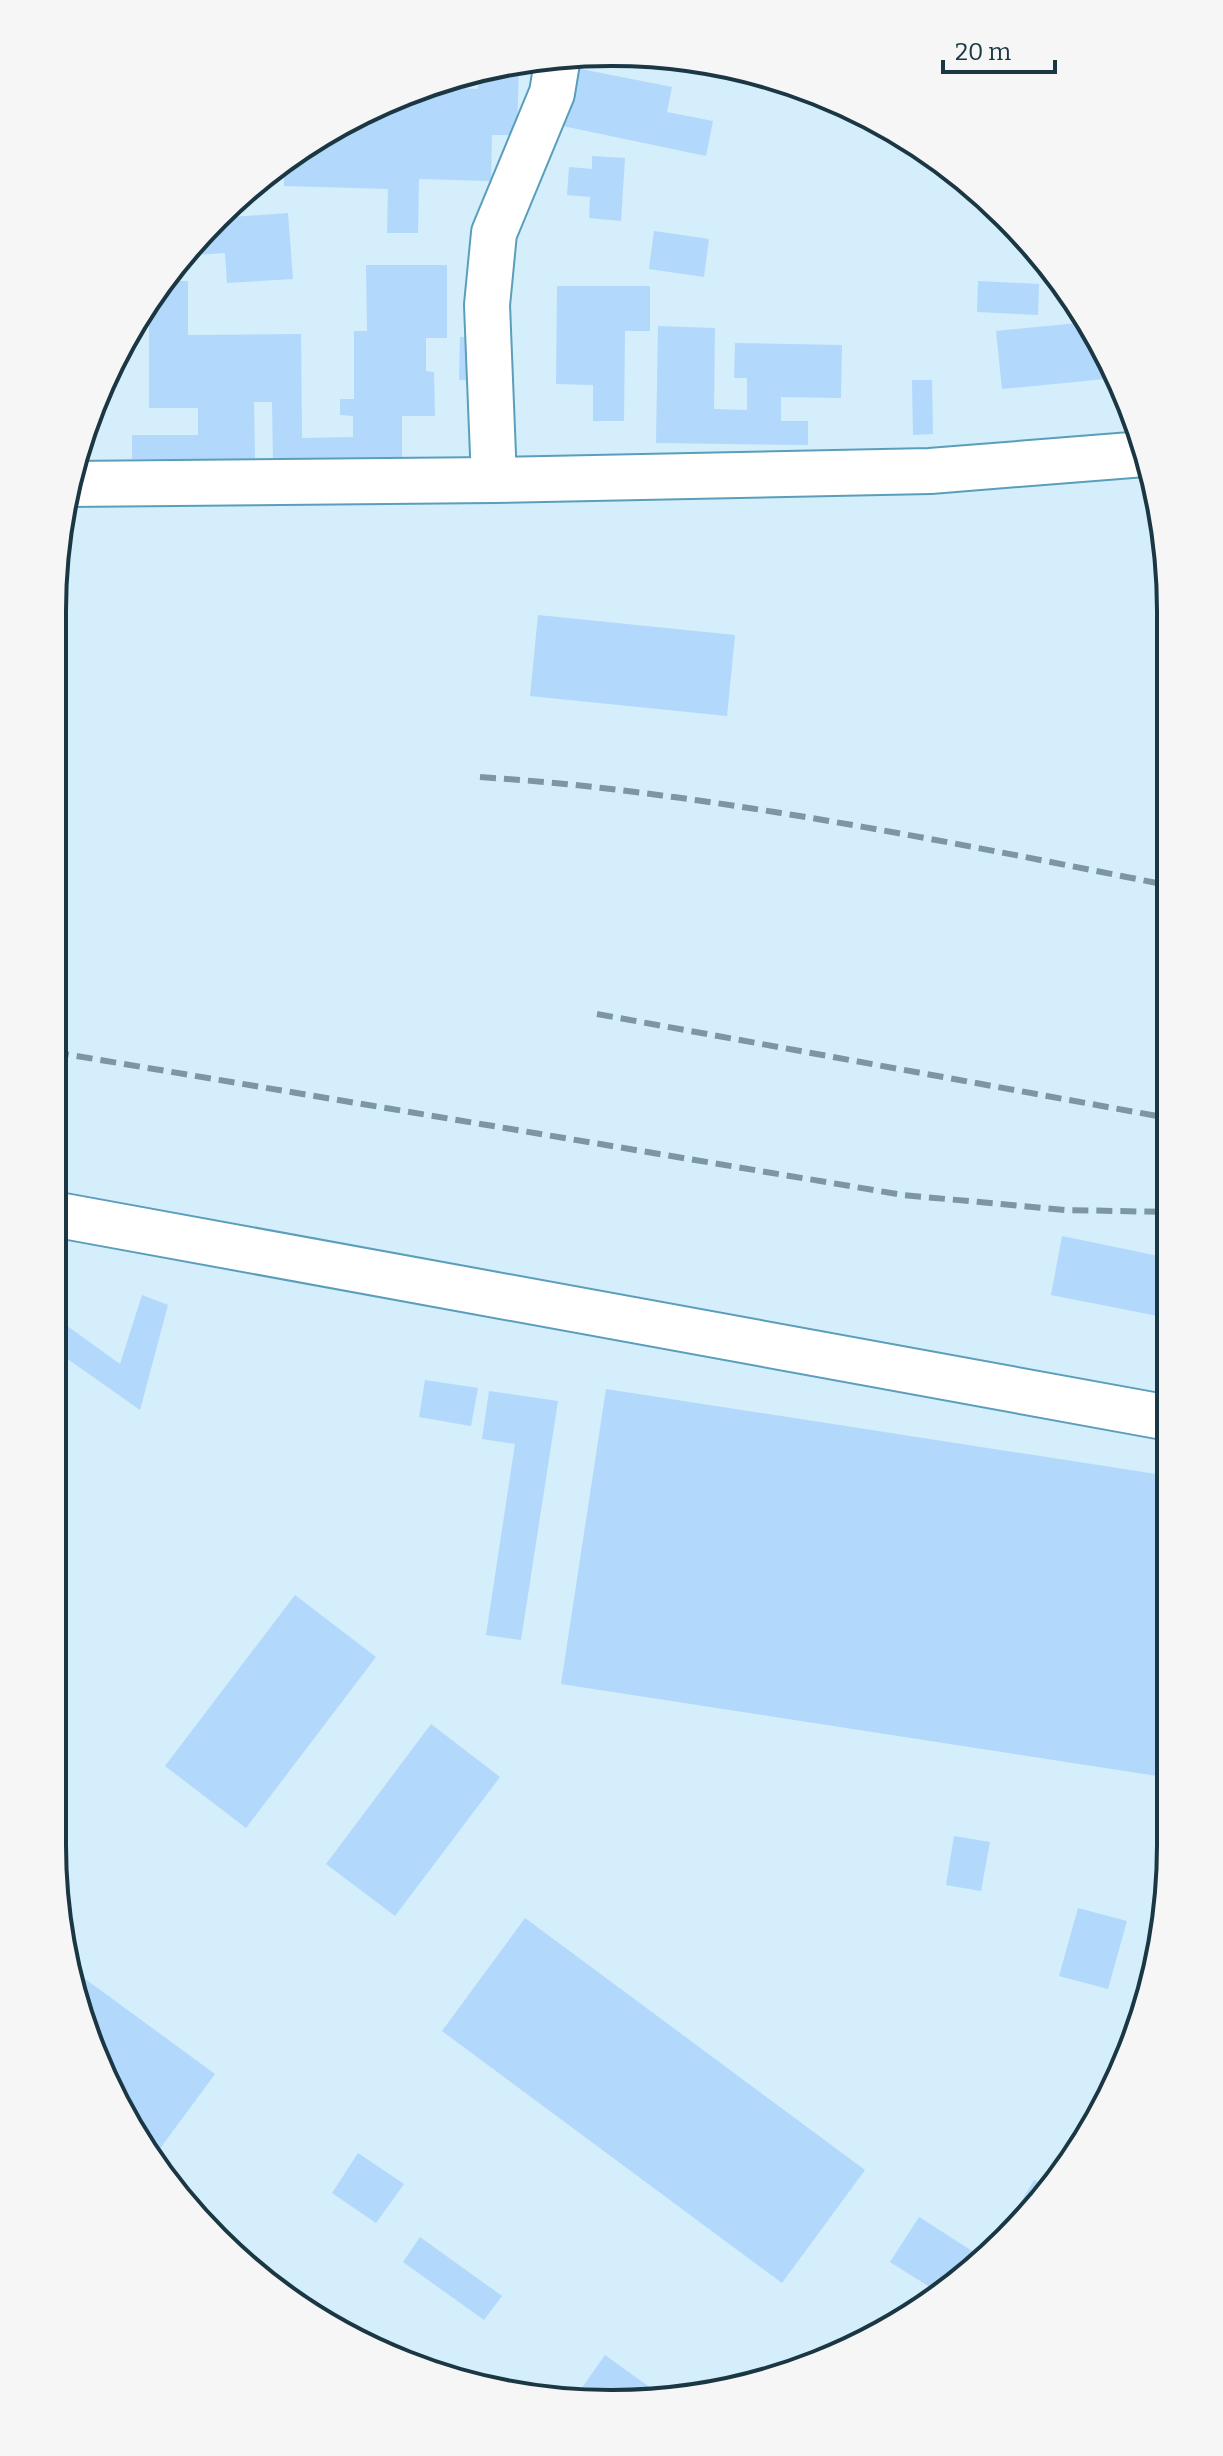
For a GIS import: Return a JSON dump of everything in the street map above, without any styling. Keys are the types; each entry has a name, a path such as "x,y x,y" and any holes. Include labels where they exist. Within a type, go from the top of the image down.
{"street":[{"path":"494,480 487,305 494,233 552,93 556,69"},
{"path":"81,484 930,471 1134,455"},
{"path":"66,1216 1157,1416"}],"building":[{"path":"573,67 672,87 667,112 713,121 706,156 558,125"},
{"path":"519,74 517,135 492,135 491,181 419,179 418,233 387,233 388,189 284,186 284,175 370,122 436,95 460,88 478,89 478,83"},
{"path":"592,156 625,158 621,221 589,218 590,197 567,195 569,167 592,169"},
{"path":"288,213 293,279 227,283 225,253 199,255 236,217"},
{"path":"654,231 709,239 704,277 649,269"},
{"path":"366,265 447,265 447,338 426,338 426,371 434,372 435,416 402,416 402,460 273,460 272,402 254,402 255,459 132,459 132,435 198,435 198,408 149,408 149,323 178,281 188,281 188,335 301,334 302,438 353,437 353,416 340,415 340,399 354,399 354,331 367,331"},
{"path":"978,281 1039,284 1038,315 977,312"},
{"path":"557,286 650,286 650,331 625,331 624,421 593,421 593,385 556,384"},
{"path":"1074,323 1105,379 1002,389 996,331"},
{"path":"658,326 715,328 714,409 747,410 747,378 734,378 735,343 842,345 841,398 781,397 781,421 808,421 808,445 656,443"},
{"path":"460,337 477,337 477,381 459,380"},
{"path":"912,380 932,380 933,434 913,435"},
{"path":"538,615 735,635 727,716 530,696"},
{"path":"1062,1236 1157,1256 1157,1316 1051,1295"},
{"path":"142,1295 168,1305 140,1410 66,1358 66,1325 120,1364"},
{"path":"425,1380 478,1388 471,1426 419,1417"},
{"path":"606,1389 1157,1474 1157,1776 561,1684"},
{"path":"489,1391 558,1401 521,1640 486,1635 515,1444 482,1439"},
{"path":"295,1595 376,1657 246,1828 165,1766"},
{"path":"431,1724 500,1777 395,1916 326,1864"},
{"path":"954,1836 990,1842 981,1891 946,1885"},
{"path":"1078,1908 1127,1921 1108,1989 1059,1976"},
{"path":"525,1918 865,2170 782,2283 442,2031"},
{"path":"83,1977 215,2074 159,2150 122,2086 95,2020"},
{"path":"358,2153 404,2184 376,2223 332,2193"},
{"path":"1034,2180 1039,2183 1022,2204 1017,2210"},
{"path":"919,2217 974,2252 930,2287 890,2262"},
{"path":"420,2237 502,2296 484,2320 403,2262"},
{"path":"605,2355 651,2389 612,2390 581,2389"}],"railway":[{"path":"480,777 587,786 744,807 1157,883"},
{"path":"597,1014 1157,1116"},
{"path":"66,1054 903,1195 1065,1210 1157,1212"}]}
